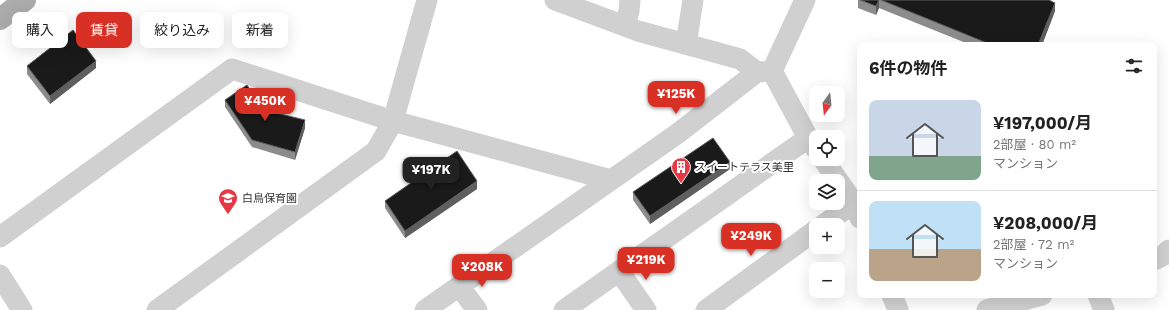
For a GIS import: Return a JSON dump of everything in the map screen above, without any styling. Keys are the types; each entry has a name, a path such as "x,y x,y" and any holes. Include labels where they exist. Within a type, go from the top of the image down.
{"main road":[{"path":"0,19 25,0"}],"street":[{"path":"157,310 376,151 393,121 427,0"},
{"path":"555,0 638,31 740,59 764,72 809,140"},
{"path":"625,26 630,0"},
{"path":"686,44 693,0"},
{"path":"425,310 764,72 805,0"},
{"path":"0,237 232,69 393,121 612,180"},
{"path":"564,310 619,271 809,146"},
{"path":"828,166 857,210 839,218"},
{"path":"706,310 809,235"},
{"path":"1157,258 1169,250"},
{"path":"619,271 646,310"},
{"path":"0,275 22,310"},
{"path":"459,286 477,310"},
{"path":"893,298 898,310"},
{"path":"987,310 1031,298"},
{"path":"1099,298 1104,310"}],"building":[{"path":"860,0 879,0 876,6"},
{"path":"881,0 1049,0 1055,3 1039,42 985,42"},
{"path":"73,30 76,34 76,48 86,48 96,61 50,96 27,66 50,48 68,48 68,34"},
{"path":"247,85 264,110 305,120 295,152 252,140 225,100"},
{"name":"スイートテラス美里","path":"713,138 730,162 650,216 633,192"},
{"path":"457,151 477,181 405,231 385,201"}],"place":[{"name":"スイートテラス美里","path":"681,184"},
{"name":"白鳥保育園","path":"228,215"}]}
